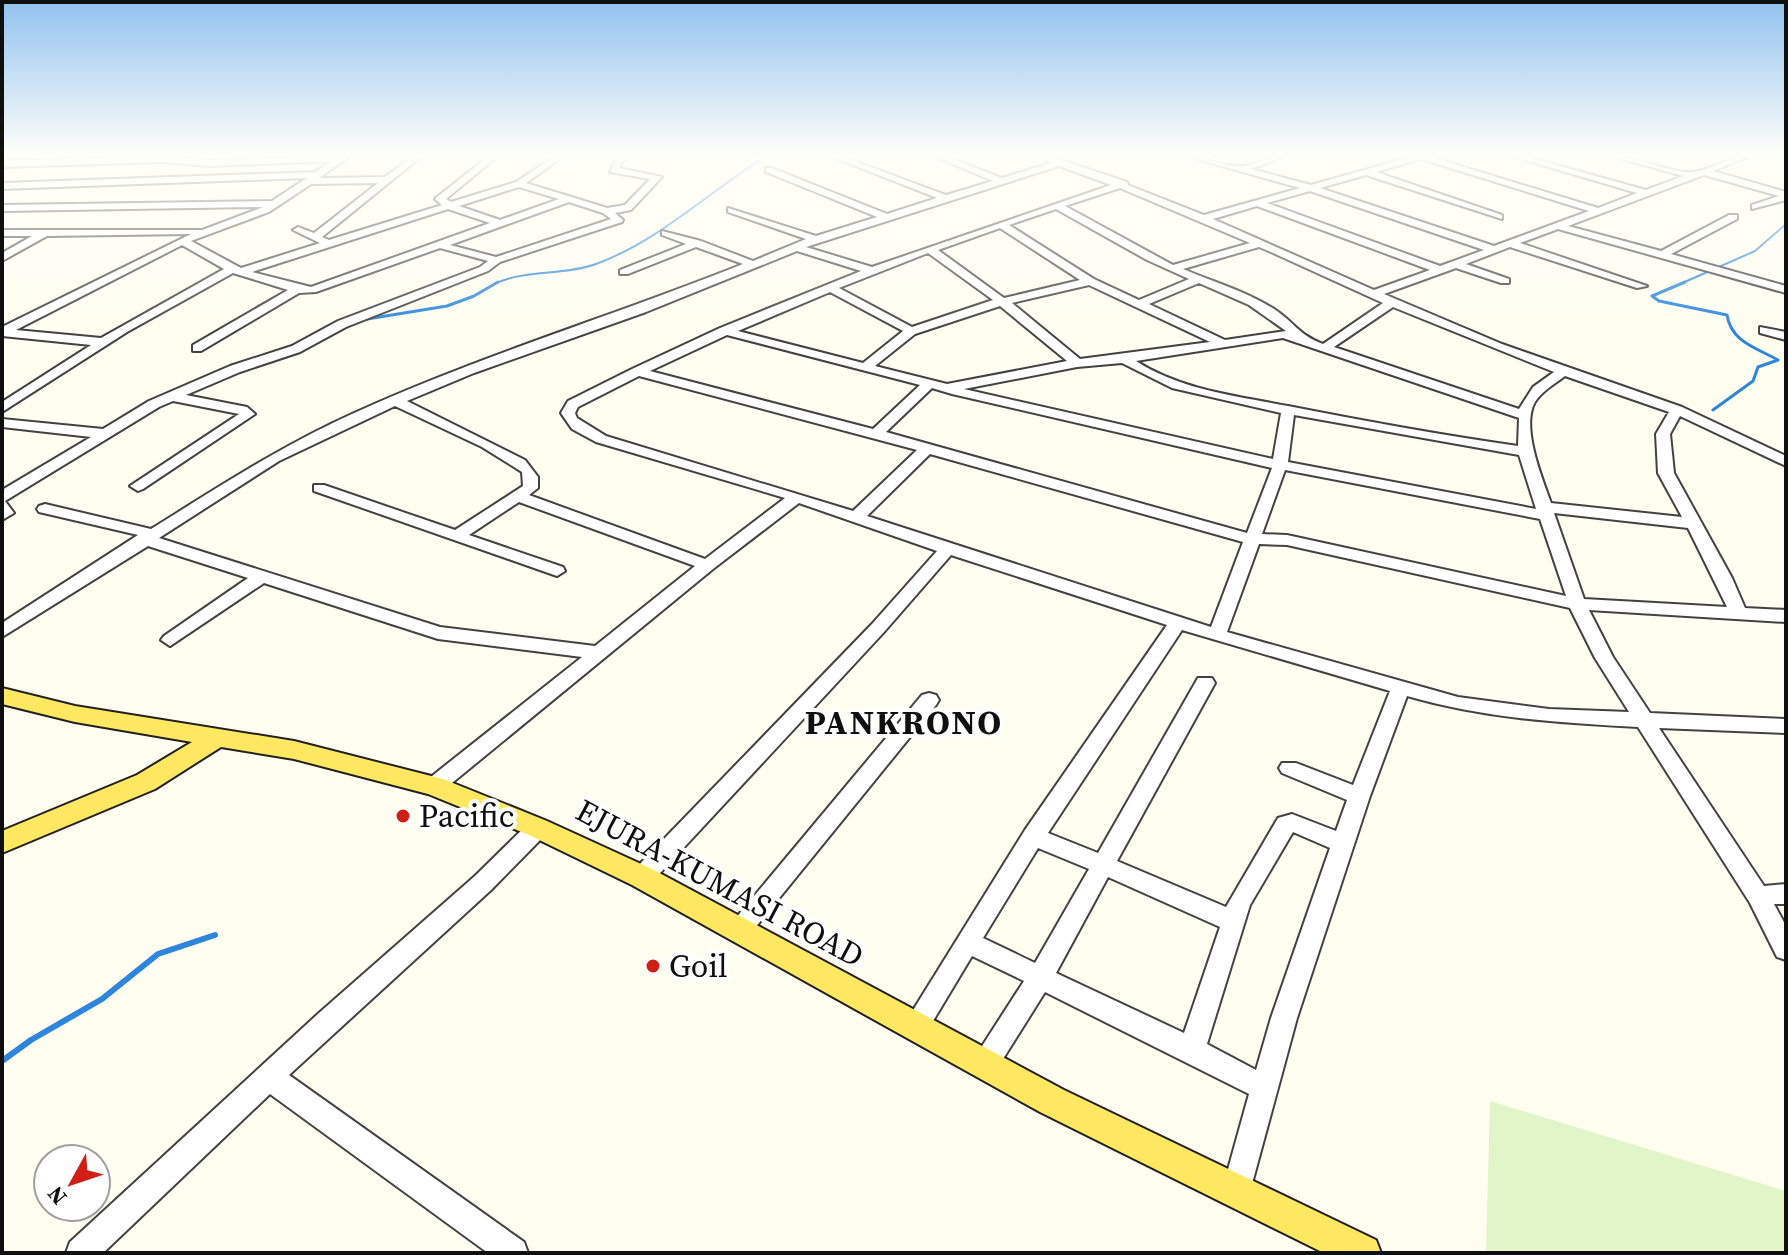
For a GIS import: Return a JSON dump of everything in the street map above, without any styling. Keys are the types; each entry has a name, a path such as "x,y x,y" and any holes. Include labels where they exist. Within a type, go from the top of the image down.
{"main road":[{"name":"EJURA-KUMASI ROAD","path":"2,696 75,714 294,750 434,786 538,828 642,877 984,1066 1363,1253"},
{"path":"2,842 146,782 217,738"}],"street":[{"path":"19,232 43,215"},
{"path":"2,332 182,241 255,215"},
{"path":"315,237 343,215"},
{"path":"2,408 29,387 103,342 238,270 331,246 428,215"},
{"path":"474,215 502,224"},
{"path":"182,241 238,270 297,289 323,288 527,215"},
{"path":"2,497 170,396 235,369 296,349 342,324 484,269 496,260 618,220 611,215"},
{"path":"745,215 816,239"},
{"path":"2,631 296,446 469,370 642,309 816,239 888,215"},
{"path":"1029,215 929,249 724,331 573,404 568,413 571,420 578,428 601,439 797,497 1177,623 1400,689 1494,709 1646,722 1786,726"},
{"path":"1075,215 1197,280 1268,309 1285,321 1298,336"},
{"path":"1192,215 1392,302 1563,371 1677,410 1786,462"},
{"path":"1202,219 1219,215"},
{"path":"1288,215 1441,270"},
{"path":"1390,215 1495,250"},
{"path":"1491,215 1498,217"},
{"path":"1374,294 1589,215"},
{"path":"1662,255 1701,237 1733,217"},
{"path":"1001,224 1090,281 1222,343"},
{"path":"1558,226 1786,290"},
{"path":"298,230 331,246"},
{"path":"2,233 208,231"},
{"path":"2,258 46,232"},
{"path":"666,233 752,264"},
{"path":"624,272 697,243"},
{"path":"1173,268 1258,244"},
{"path":"1511,244 1641,286"},
{"path":"443,246 496,260"},
{"path":"796,247 872,271"},
{"path":"929,249 1032,323 1077,363"},
{"path":"1456,264 1505,281"},
{"path":"1136,305 1197,280"},
{"path":"866,367 911,331 1000,302 1090,281"},
{"path":"831,288 911,331"},
{"path":"197,348 297,289"},
{"path":"1325,348 1392,302"},
{"path":"1764,330 1786,336"},
{"path":"724,331 928,385 1280,465 1543,511 1690,523"},
{"path":"2,332 103,342"},
{"path":"947,388 1077,363 1124,359 1267,334 1298,336 1467,398 1526,416"},
{"path":"1124,359 1142,372 1173,385 1467,444 1525,451"},
{"path":"1563,371 1538,390 1526,406 1525,451 1577,604 1604,658 1758,896 1786,950"},
{"path":"637,372 876,434 1251,539 1287,540 1577,604 1786,616"},
{"path":"876,434 928,385"},
{"path":"138,486 248,414 242,410 170,396"},
{"path":"395,401 508,456 528,469 532,479 530,488 457,536"},
{"path":"1217,635 1280,465 1288,410"},
{"path":"1677,410 1663,434 1666,473 1690,523 1723,578 1739,615"},
{"path":"2,423 107,434"},
{"path":"855,518 927,449"},
{"path":"319,488 557,571"},
{"path":"520,497 707,565"},
{"path":"434,786 707,565 797,497"},
{"path":"2,505 6,513 2,515"},
{"path":"45,509 149,536 261,577 438,633 600,653"},
{"path":"1258,520 1287,540"},
{"path":"642,877 878,628 948,549"},
{"path":"170,640 261,577"},
{"path":"915,1028 1033,836 1177,623"},
{"path":"984,1066 1040,978 1205,683"},
{"path":"1236,1191 1284,1018 1359,796 1400,689"},
{"path":"738,932 929,700"},
{"path":"1289,768 1359,796"},
{"path":"1192,1050 1239,903 1286,824 1292,822 1344,844"},
{"path":"81,1253 483,883 538,828"},
{"path":"1033,836 1233,922"},
{"path":"1758,896 1786,894"},
{"path":"969,943 1266,1089"},
{"path":"269,1077 513,1253"}],"green space":[{"path":"1490,1101 1786,1191 1786,1253 1486,1253"}],"waterway":[{"path":"496,283 519,276 596,264 641,242 683,215"},
{"path":"1680,284 1755,251 1786,224"},
{"path":"1685,282 1652,296 1659,301 1727,315 1739,338 1778,360 1758,367 1753,381 1713,410"},
{"path":"361,320 447,306 496,283"},
{"path":"2,1061 31,1040 102,999 158,954 215,935"}],"place":[{"name":"Pacific","path":"403,816"},
{"name":"Goil","path":"653,966"}],"district":[{"name":"PANKRONO","path":"904,722"}]}
